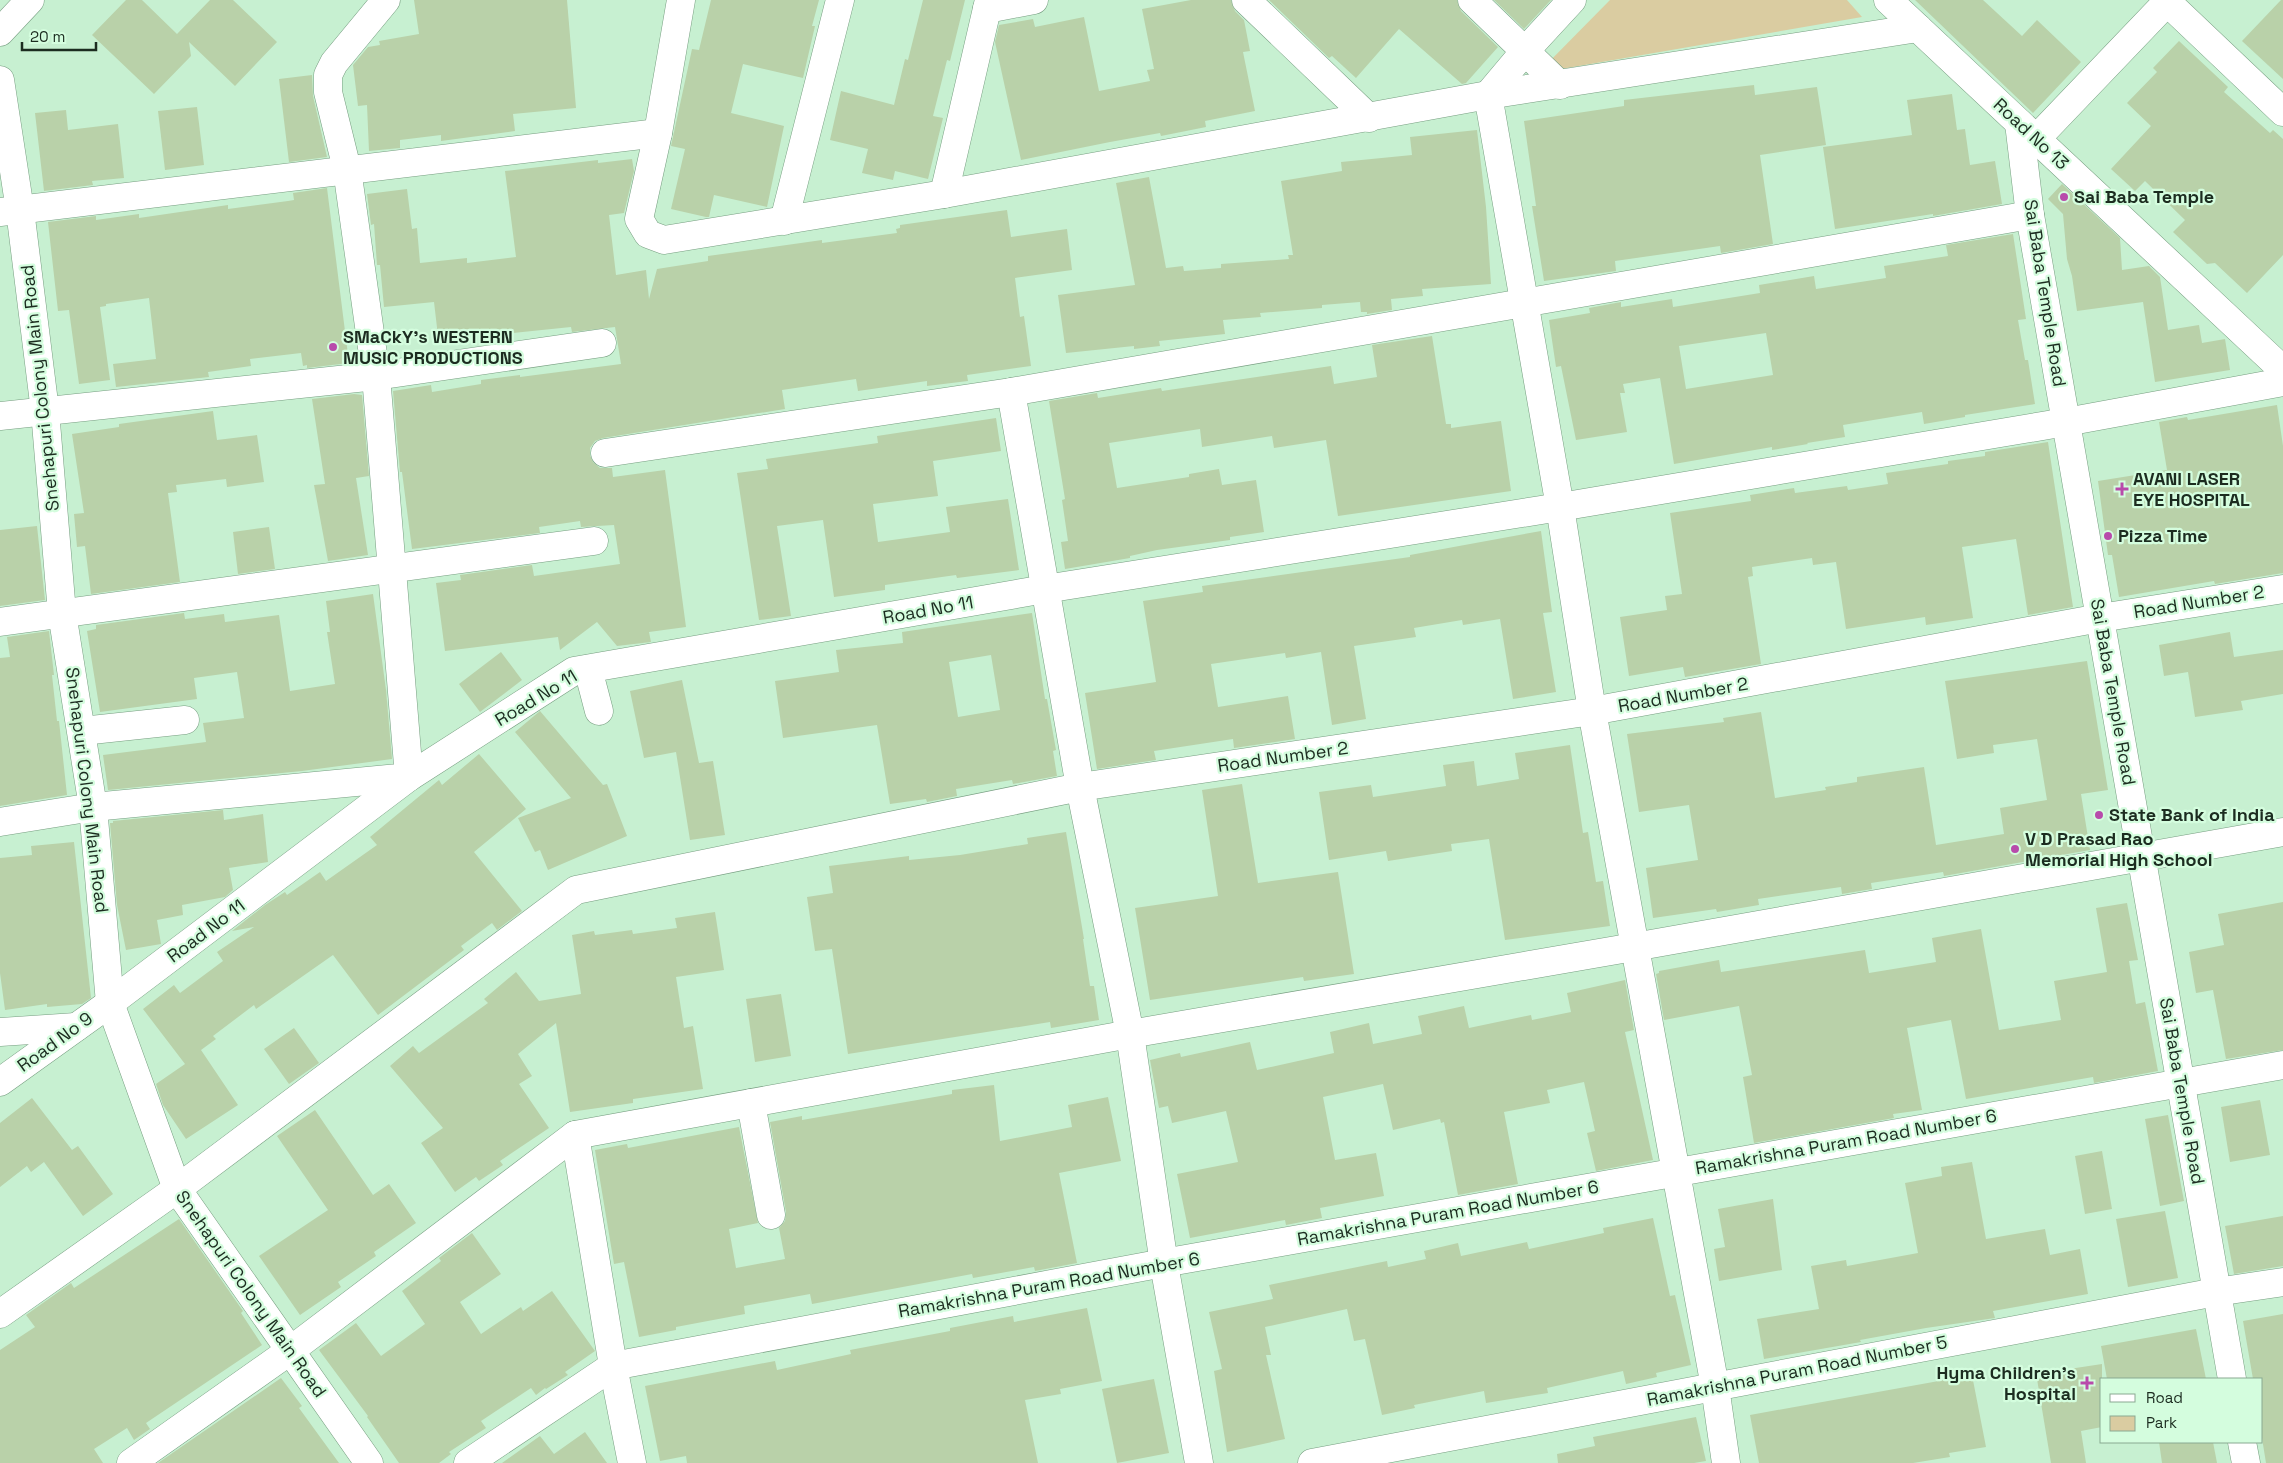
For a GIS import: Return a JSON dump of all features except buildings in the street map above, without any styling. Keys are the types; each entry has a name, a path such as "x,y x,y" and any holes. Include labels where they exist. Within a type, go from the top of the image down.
{"main road":[{"path":"0,32 30,0"},
{"path":"0,822 93,807 409,777 376,376 347,169 328,92 328,75 334,63 386,0"},
{"path":"681,0 658,133 640,219 648,234 664,240 944,194 1488,95 1918,28"},
{"path":"784,221 840,0"},
{"path":"944,194 988,4 1034,0"},
{"path":"1246,0 1369,118"},
{"path":"1472,0 1560,85"},
{"path":"1488,95 1572,0"},
{"name":"Road No 13","path":"1888,0 2283,370"},
{"path":"2028,131 2167,1 2283,112"},
{"name":"Snehapuri Colony Main Road","path":"0,80 10,211 45,411 62,613 93,807 110,1003 177,1189 369,1463"},
{"path":"1488,95 1526,304 1592,711 1715,1386 1726,1463"},
{"name":"Sai Baba Temple Road","path":"2028,131 2030,216 2232,1378"},
{"path":"10,211 658,133"},
{"path":"605,454 1011,392 2030,216"},
{"path":"0,416 376,376 602,343"},
{"name":"Road No 11","path":"110,1003 409,777 574,671 1045,589 1560,507 2066,422 2283,382"},
{"path":"1011,392 1080,787 1130,1034 1164,1264 1199,1463"},
{"path":"0,622 594,541"},
{"name":"Road Number 2","path":"0,1314 177,1189 576,890 1080,787 1592,711 2100,618 2283,589"},
{"path":"588,669 599,711"},
{"path":"82,731 185,720"},
{"path":"131,1463 291,1350 575,1135 1130,1034 2283,832"},
{"name":"Road No 9","path":"0,1082 110,1003"},
{"path":"0,1032 76,1027"},
{"name":"Ramakrishna Puram Road Number 6","path":"613,1366 1164,1264 2283,1065"},
{"path":"751,1103 771,1215"},
{"path":"575,1135 613,1366 632,1463"},
{"name":"Ramakrishna Puram Road Number 5","path":"1312,1463 2216,1292 2283,1282"},
{"path":"468,1463 613,1366"},
{"path":"2242,1443 2246,1463"}],"green space":[{"path":"1610,0 1847,0 1862,17 1538,73"}],"place":[{"name":"Sai Baba Temple","path":"2064,197"},
{"name":"SMaCkY's WESTERN MUSIC PRODUCTIONS","path":"333,347"},
{"name":"AVANI LASER EYE HOSPITAL","path":"2122,489"},
{"name":"Pizza Time","path":"2108,536"},
{"name":"State Bank of India","path":"2099,815"},
{"name":"V D Prasad Rao Memorial High School","path":"2015,849"},
{"name":"Hyma Children's Hospital","path":"2087,1383"}]}
